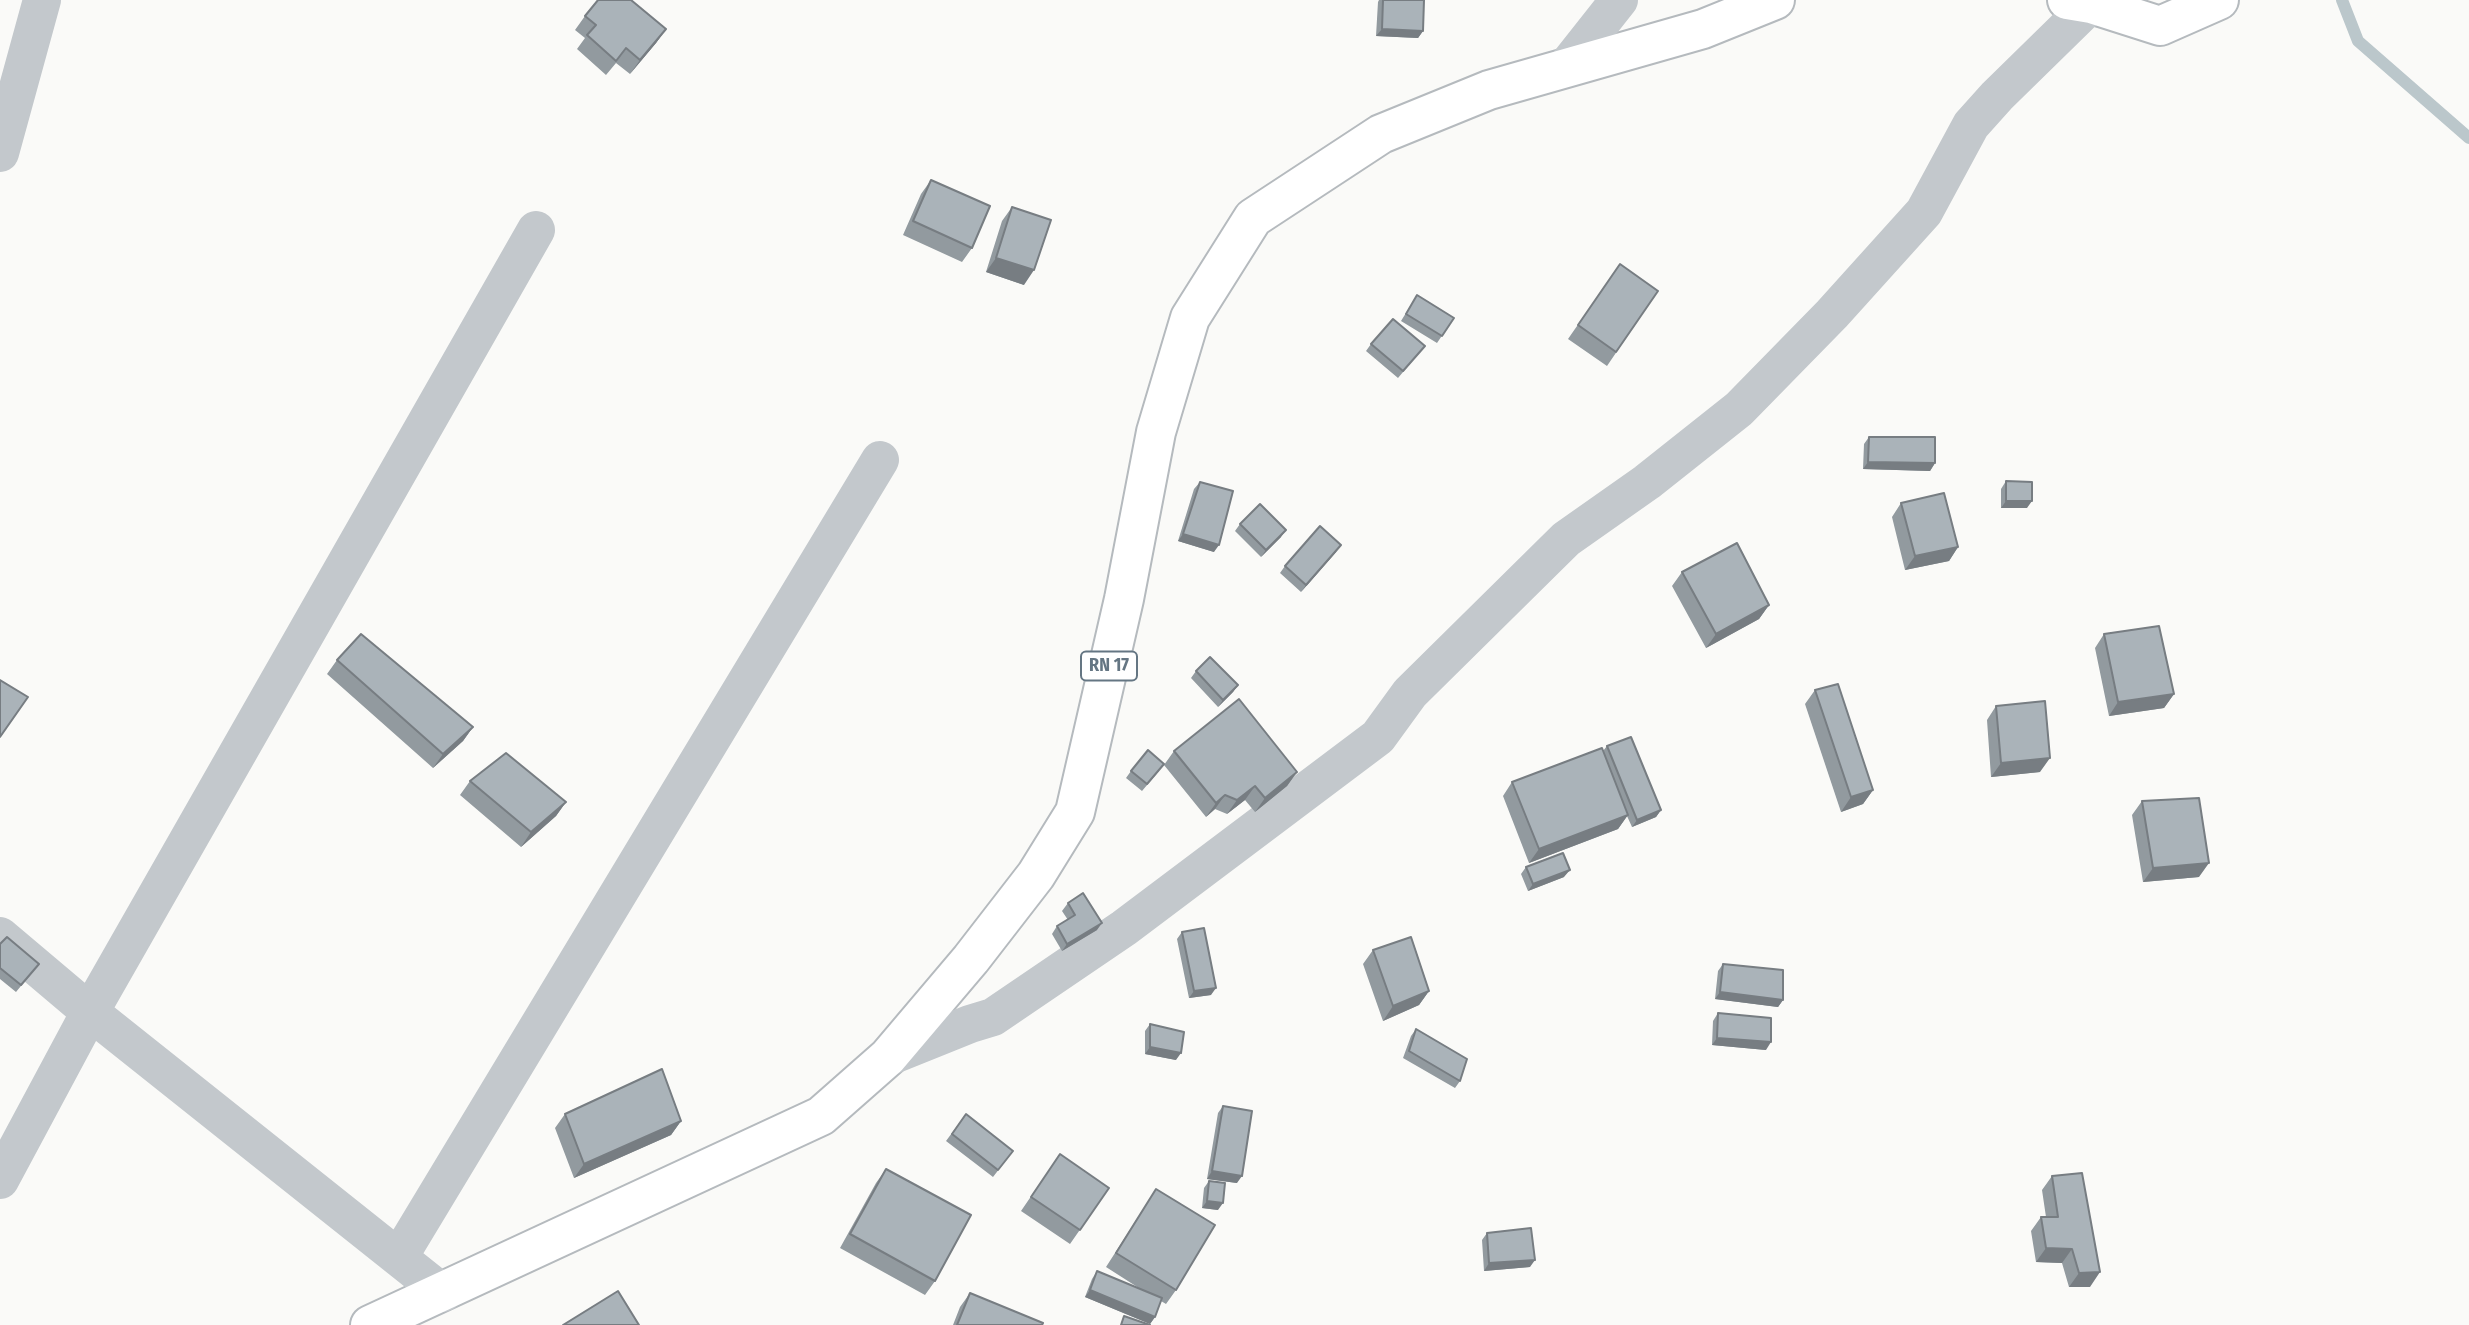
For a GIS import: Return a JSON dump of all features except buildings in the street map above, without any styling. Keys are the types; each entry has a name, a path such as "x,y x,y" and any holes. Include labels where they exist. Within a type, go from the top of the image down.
{"main road":[{"name":"RN 17","path":"370,1325 821,1116 888,1057 971,958 1036,875 1075,812 1124,599 1156,432 1186,331 1190,318 1254,218 1381,134 1489,90 1703,29 1775,0"},
{"path":"2079,2 2160,26 2219,0"}],"street":[{"path":"0,153 42,0"},
{"path":"1566,67 1619,0"},
{"path":"888,1057 993,1017 1124,928 1378,737 1409,693 1566,539 1647,482 1739,409 1832,314 1924,212 1972,125 2079,2"},
{"path":"0,1180 90,1012 536,230"},
{"path":"398,1257 880,460"},
{"path":"0,936 90,1012 443,1293"}],"waterway":[{"path":"2342,0 2358,41 2469,138"}]}
